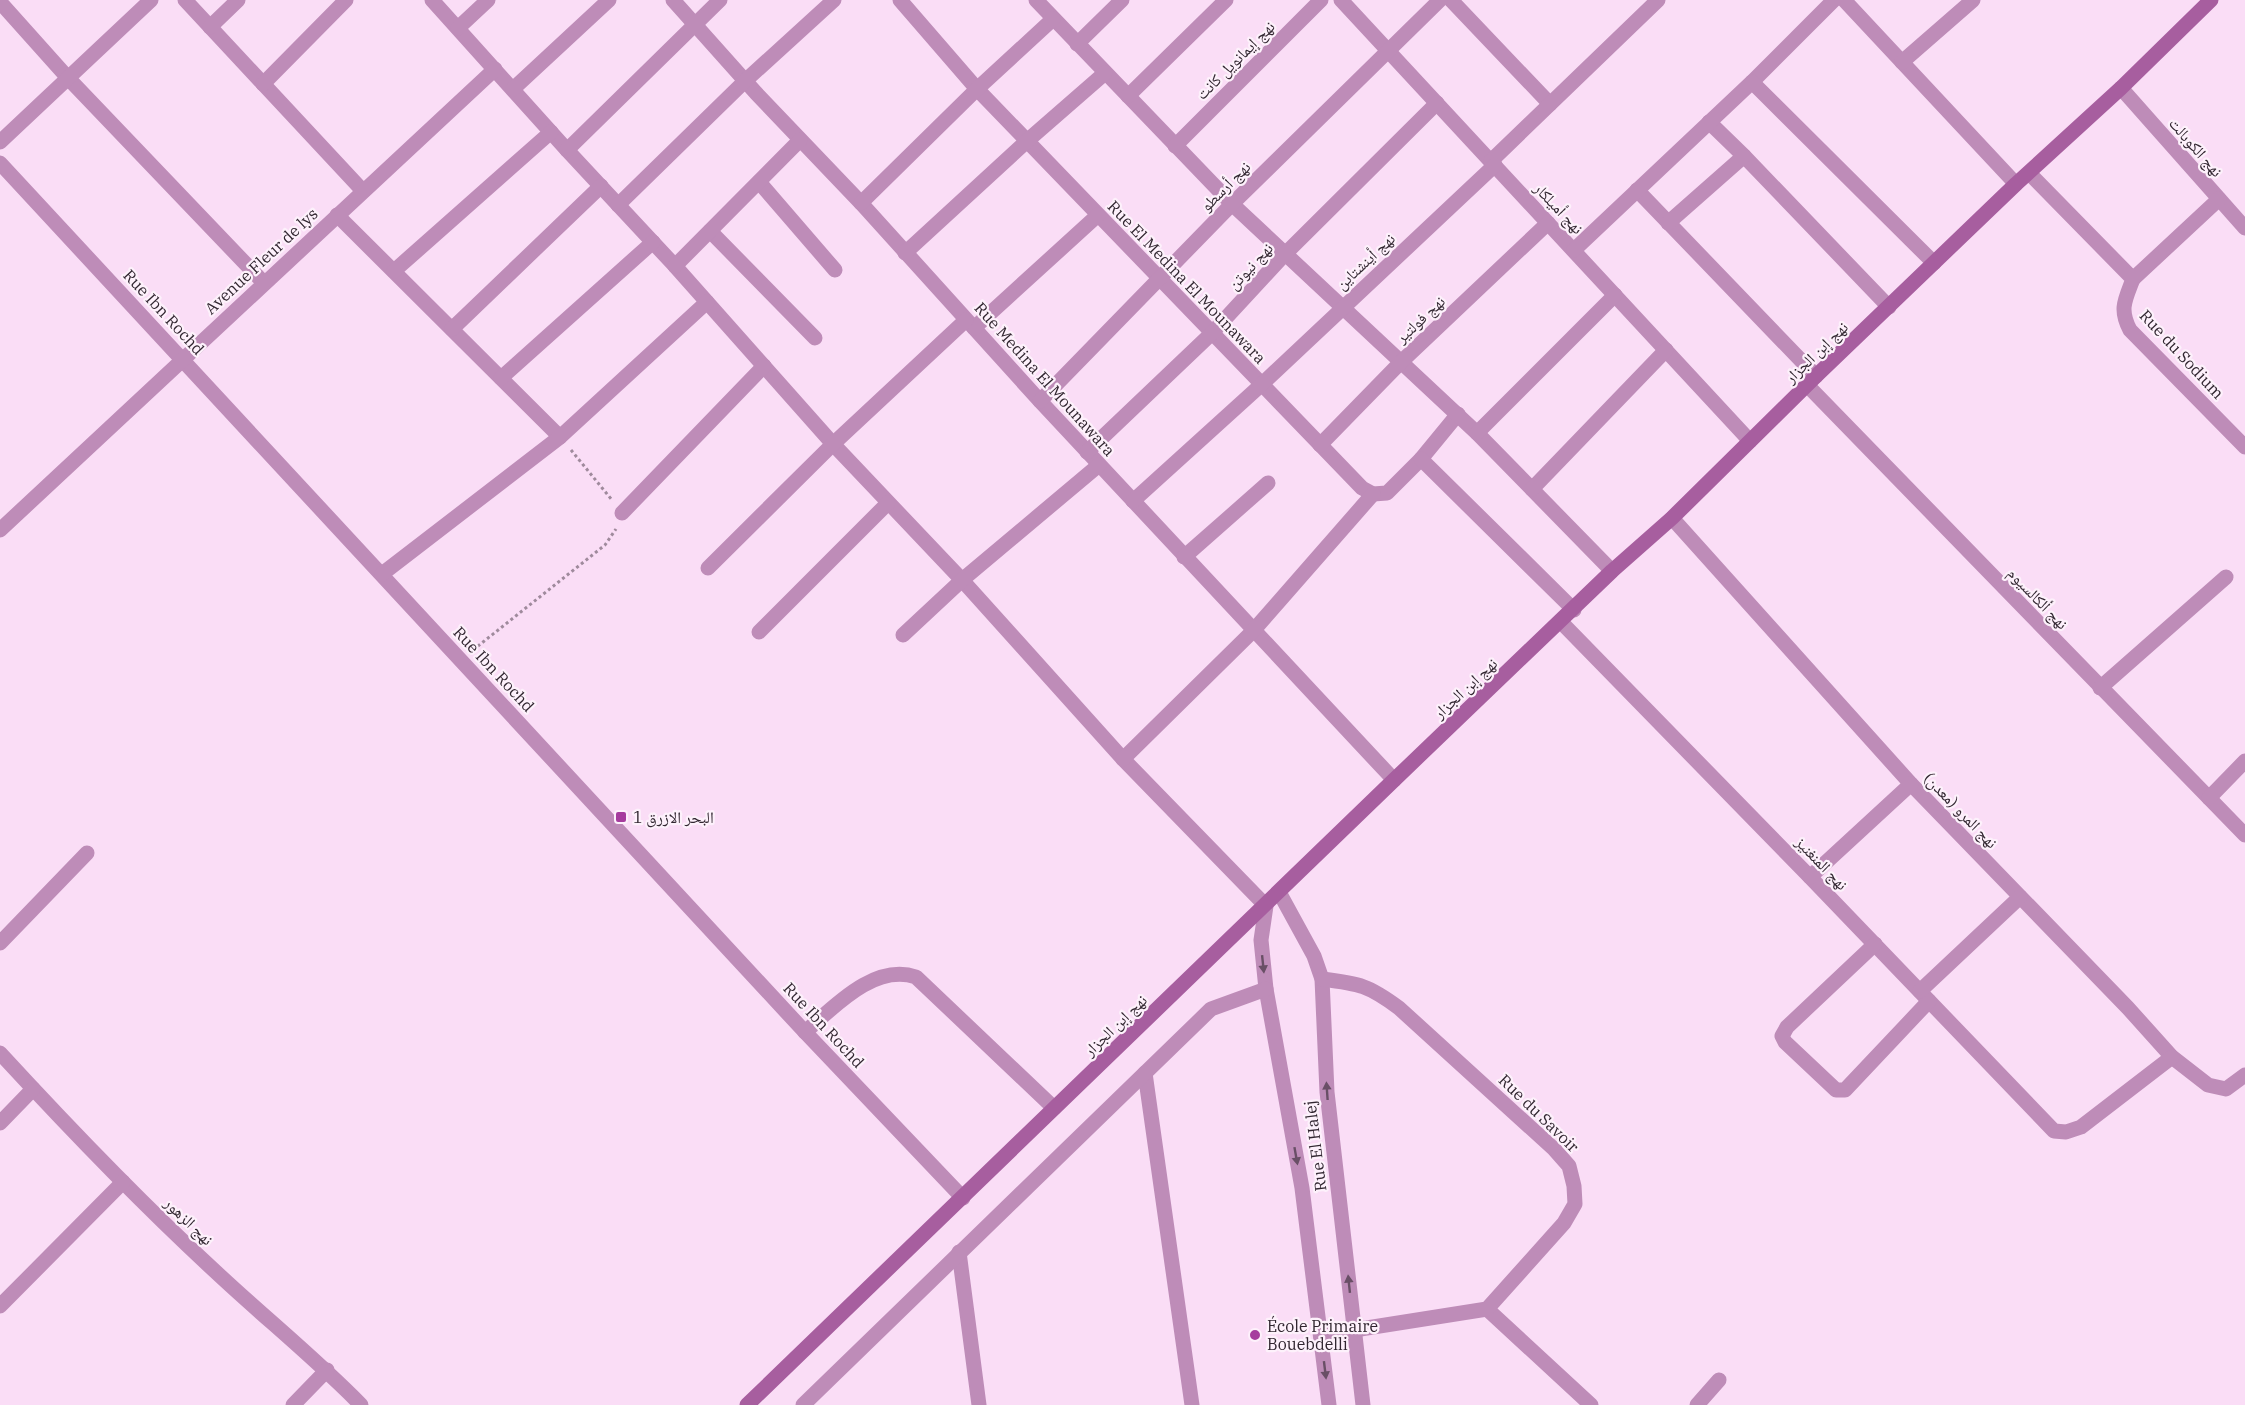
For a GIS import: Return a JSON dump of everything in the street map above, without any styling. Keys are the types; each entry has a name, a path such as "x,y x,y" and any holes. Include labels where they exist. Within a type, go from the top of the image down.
{"street":[{"path":"0,142 151,0"},
{"path":"184,0 363,191"},
{"path":"210,27 238,0"},
{"path":"263,84 346,0"},
{"path":"432,0 675,266 833,444 962,580 1122,759 1266,906"},
{"path":"458,28 488,0"},
{"path":"513,89 609,0"},
{"name":"Rue Medina El Mounawara","path":"673,0 1184,557 1394,780"},
{"path":"567,150 720,0"},
{"path":"618,205 745,81 834,0"},
{"name":"Rue El Medina El Mounawara","path":"900,0 1027,141 1261,385 1362,488 1373,494"},
{"path":"1036,0 1232,204 1458,414 1612,571"},
{"path":"1077,44 1122,0"},
{"path":"1128,96 1226,0"},
{"name":"نهج إيمانويل كانت","path":"1175,146 1321,0"},
{"name":"نهج أميلكار","path":"1341,0 1750,441"},
{"name":"نهج أرسطو","path":"1040,401 1232,204 1440,0"},
{"path":"1451,0 1550,104"},
{"path":"1574,250 1752,82 1834,0"},
{"path":"1844,0 2016,184"},
{"path":"1902,62 1973,0"},
{"name":"نهج إبن الجزار","path":"747,1405 1394,780 1574,610 1612,571 1672,518 1811,380 2016,184 2121,88 2211,0"},
{"path":"0,2 68,78 264,284"},
{"name":"نهج أينشتاين","path":"1133,501 1261,385 1493,163 1653,2"},
{"path":"861,203 977,88 1053,19"},
{"name":"Avenue Fleur de lys","path":"0,530 495,69"},
{"path":"906,253 1027,141 1105,73"},
{"path":"1752,82 1934,263"},
{"name":"نهج الكوبالت","path":"2121,88 2245,228"},
{"name":"نهج نيوتن","path":"1087,452 1212,333 1285,254 1437,103"},
{"path":"1709,122 1889,307"},
{"path":"394,271 551,132"},
{"path":"675,266 800,140"},
{"path":"1668,223 1744,156"},
{"name":"Rue Ibn Rochd","path":"0,163 805,1032 963,1198"},
{"path":"2029,173 2133,279 2218,199"},
{"path":"759,182 835,270"},
{"path":"452,329 601,186"},
{"name":"نهج ألكالسيوم","path":"1637,190 1811,380 2100,688 2245,835"},
{"path":"337,215 560,436"},
{"path":"708,568 833,444 1098,215"},
{"name":"نهج فولتير","path":"1320,445 1401,362 1548,223"},
{"path":"710,231 815,338"},
{"path":"501,378 653,242"},
{"name":"Rue du Sodium","path":"2133,279 2123,306 2123,318 2130,330 2245,447"},
{"path":"1477,433 1615,295"},
{"path":"382,574 560,436 707,302"},
{"path":"1532,489 1666,350"},
{"path":"622,513 764,366"},
{"path":"1122,759 1253,631 1373,494 1387,493 1421,459 1458,414"},
{"path":"1421,459 1574,610"},
{"path":"903,635 962,580 1100,465"},
{"path":"1184,557 1268,483"},
{"path":"759,632 888,502"},
{"name":"نهج المرو (معدن)","path":"1672,518 1911,784 2172,1057 2208,1085 2226,1089 2245,1075"},
{"path":"2100,688 2226,576"},
{"name":"نهج المنغنيز","path":"1561,622 1810,876 2054,1131 2066,1132 2081,1128 2172,1057"},
{"path":"2209,798 2245,761"},
{"path":"1810,876 1911,784"},
{"path":"0,943 87,853"},
{"name":"Rue El Halej","path":"1279,892 1314,956 1322,980 1327,1092 1363,1405"},
{"path":"1875,944 1787,1028 1782,1036 1785,1042 1836,1090 1845,1090 1925,996 2020,897"},
{"name":"Rue El Halej","path":"1266,906 1260,940 1266,989 1302,1188 1329,1405"},
{"path":"805,1032 861,987 885,976 905,973 915,977 1054,1108"},
{"name":"Rue du Savoir","path":"1322,980 1360,984 1392,1003 1522,1119 1569,1166 1574,1186 1575,1204 1564,1222 1487,1309"},
{"path":"803,1405 1210,1009 1266,989"},
{"name":"نهج الزهور","path":"0,1053 123,1182 217,1273 327,1370 361,1405"},
{"path":"1145,1073 1192,1405"},
{"path":"0,1123 33,1089"},
{"path":"0,1306 123,1182"},
{"path":"959,1252 979,1405"},
{"path":"1320,1332 1354,1330 1487,1309 1592,1405"},
{"path":"293,1405 327,1370"},
{"path":"1696,1405 1719,1380"}],"path":[{"path":"460,659 605,545 620,523 622,513 560,436"}],"place":[{"name":"1 البحر الازرق","path":"621,817"},
{"name":"École Primaire Bouebdelli","path":"1255,1335"}]}
